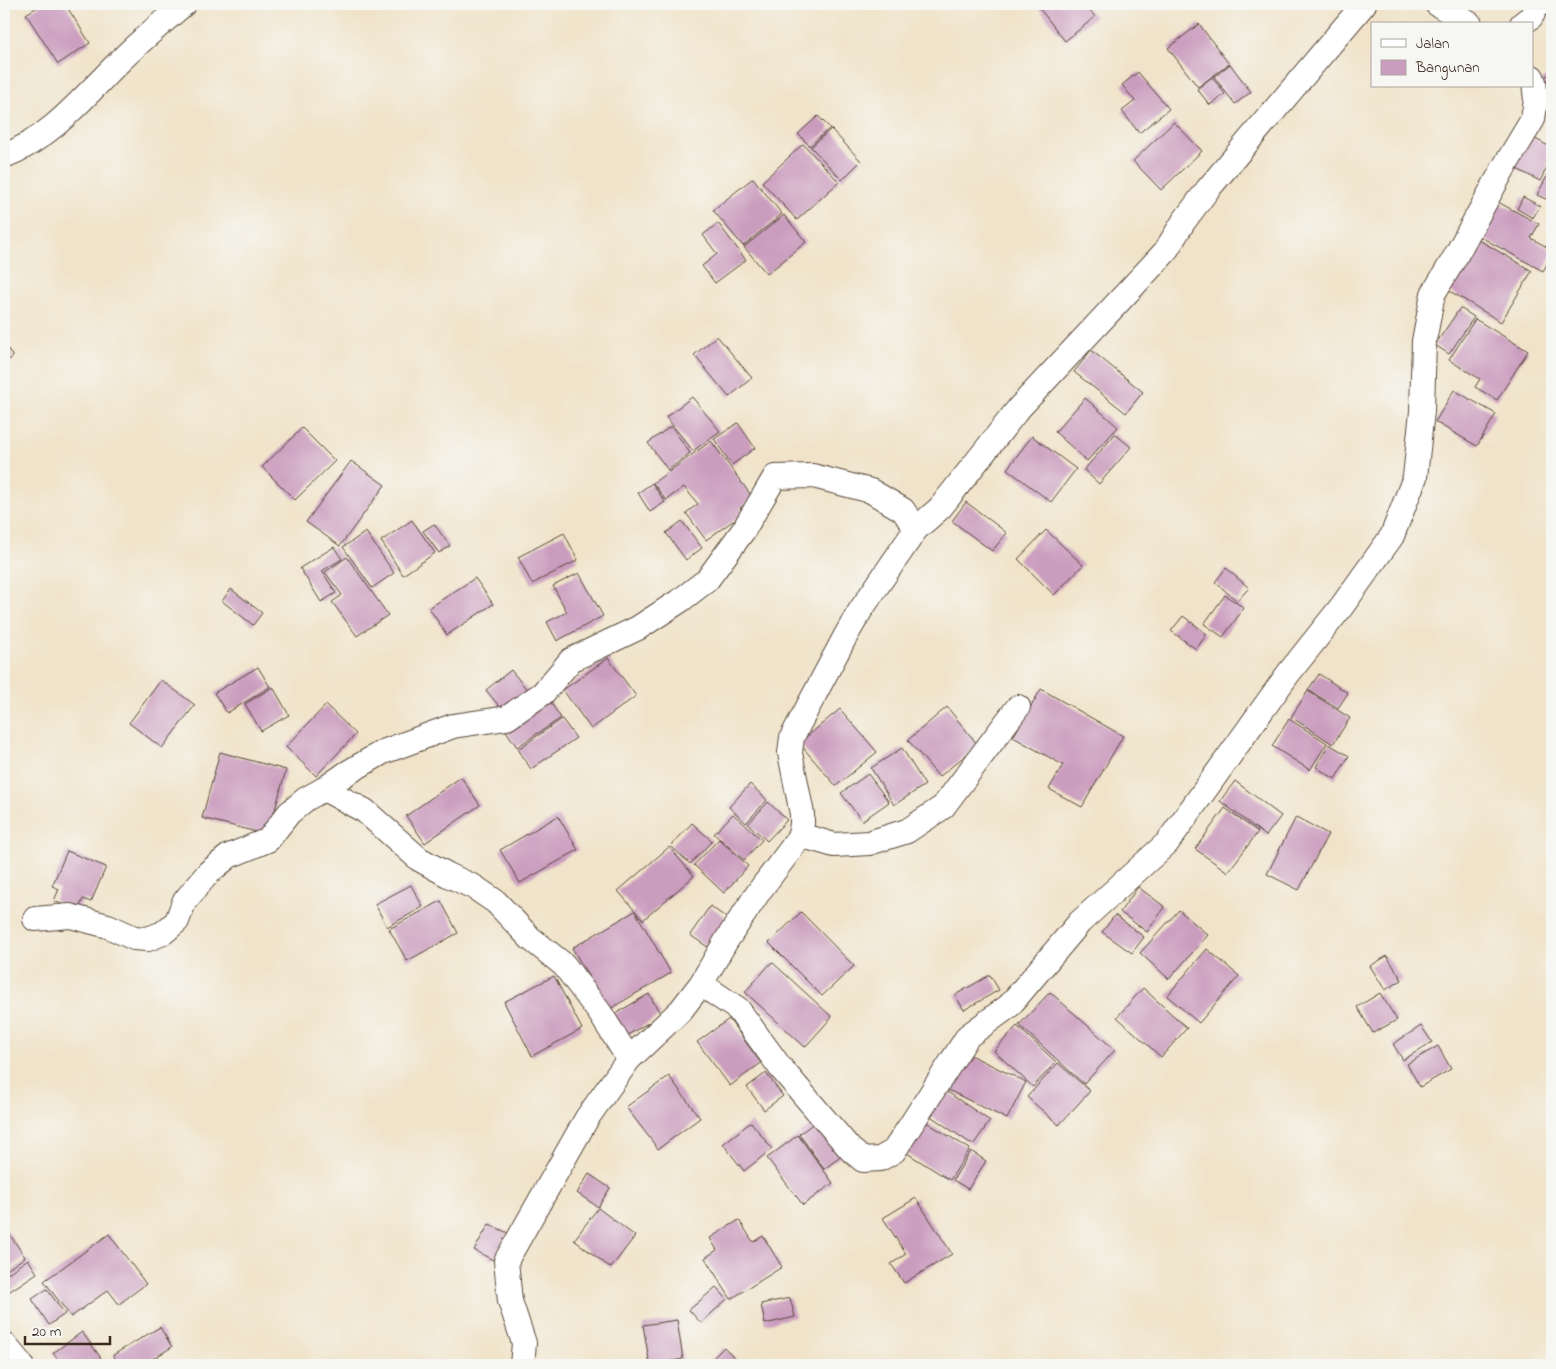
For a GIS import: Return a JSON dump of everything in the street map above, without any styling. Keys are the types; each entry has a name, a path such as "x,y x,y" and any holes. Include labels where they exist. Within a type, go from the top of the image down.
{"street":[{"path":"4,156 36,141 122,59 184,4"},
{"path":"522,1365 524,1344 510,1300 506,1260 587,1118 629,1059 681,1010 701,984 760,890 800,835 802,814 790,754 792,737 853,624 916,529 940,508 1019,408 1165,252 1184,221 1208,190 1364,4"},
{"path":"1437,4 1467,22"},
{"path":"1525,22 1532,17 1541,4"},
{"path":"701,984 738,1009 780,1067 850,1149 864,1160 880,1159 894,1151 968,1036 1009,1006 1080,922 1167,843 1288,674 1342,606 1392,536 1416,477 1422,411 1424,341 1432,294 1454,259 1503,169 1534,119 1536,100 1534,82"},
{"path":"35,919 70,916 108,926 134,938 148,939 163,933 177,921 184,902 209,872 229,856 268,840 289,812 346,773 383,752 453,726 507,718 542,693 571,660 638,628 681,600 707,580 743,531 775,477 812,476 871,491 903,510 916,529"},
{"path":"800,835 834,845 861,844 907,831 943,807 1018,707"},
{"path":"324,789 365,811 419,858 448,875 474,887 496,902 530,938 564,965 600,1013 629,1059"},
{"path":"4,1347 19,1365"}],"building":[{"path":"42,4 65,4 90,43 58,64 26,14"},
{"path":"1036,4 1084,4 1095,17 1065,41"},
{"path":"1199,24 1229,64 1198,87 1168,48"},
{"path":"1230,64 1251,92 1235,104 1214,77"},
{"path":"1552,71 1552,97 1539,83"},
{"path":"1138,72 1169,109 1139,133 1122,111 1135,101 1122,85"},
{"path":"1212,77 1225,94 1210,105 1197,89"},
{"path":"1552,105 1552,121 1544,112"},
{"path":"818,116 830,128 810,146 798,134"},
{"path":"1174,122 1202,151 1161,190 1133,161"},
{"path":"831,129 861,161 842,180 811,147"},
{"path":"1528,135 1552,148 1552,157 1540,181 1511,166"},
{"path":"803,144 839,182 797,220 762,182"},
{"path":"1552,167 1552,202 1537,195"},
{"path":"753,178 782,214 743,246 713,210"},
{"path":"1523,197 1540,206 1533,218 1517,209"},
{"path":"1494,200 1539,224 1531,238 1552,250 1552,255 1543,271 1475,234"},
{"path":"784,215 806,242 767,274 744,247"},
{"path":"718,223 746,260 715,283 702,266 717,254 703,235"},
{"path":"1474,237 1532,271 1501,322 1443,287"},
{"path":"1460,308 1474,317 1449,354 1435,345"},
{"path":"1475,319 1528,351 1497,400 1475,387 1480,379 1449,360"},
{"path":"717,336 752,378 729,397 694,355"},
{"path":"4,343 13,357 4,363"},
{"path":"1091,350 1143,392 1126,413 1074,372"},
{"path":"1454,390 1496,414 1477,446 1435,422"},
{"path":"692,397 720,431 693,451 666,417"},
{"path":"1085,398 1118,427 1087,461 1055,432"},
{"path":"738,423 755,448 732,465 714,439"},
{"path":"671,426 690,453 668,470 648,443"},
{"path":"302,428 335,461 295,500 262,467"},
{"path":"1115,434 1131,447 1099,484 1084,470"},
{"path":"1032,436 1076,469 1051,502 1007,469"},
{"path":"711,441 753,498 740,508 744,513 706,540 686,513 698,504 684,487 666,500 653,483"},
{"path":"351,461 385,485 340,546 306,522"},
{"path":"652,483 665,502 650,512 638,493"},
{"path":"966,502 1007,533 992,551 952,521"},
{"path":"412,520 435,553 403,575 381,541"},
{"path":"682,521 702,548 686,560 666,533"},
{"path":"434,524 450,546 439,553 423,531"},
{"path":"1046,530 1083,565 1054,595 1018,559"},
{"path":"366,532 394,573 372,588 343,547"},
{"path":"564,533 578,560 532,584 518,557"},
{"path":"334,547 342,559 322,571 336,593 321,602 300,568"},
{"path":"347,557 388,615 357,636 332,602 342,595 325,572"},
{"path":"1226,568 1249,588 1237,601 1215,582"},
{"path":"579,573 603,616 557,641 547,622 567,612 553,586"},
{"path":"475,578 493,604 447,635 429,608"},
{"path":"231,589 262,613 253,625 222,601"},
{"path":"1225,595 1244,608 1223,637 1204,624"},
{"path":"1183,616 1207,634 1196,649 1171,631"},
{"path":"608,658 636,696 591,729 563,690"},
{"path":"258,667 270,687 227,713 214,693"},
{"path":"511,670 532,696 507,716 486,690"},
{"path":"1319,674 1348,693 1338,708 1308,690"},
{"path":"161,680 195,705 162,748 129,723"},
{"path":"273,687 289,715 261,731 245,704"},
{"path":"1041,689 1123,736 1082,807 1049,789 1063,765 1013,737"},
{"path":"1308,691 1350,718 1333,744 1291,717"},
{"path":"546,695 561,718 517,747 502,725"},
{"path":"326,705 356,734 316,776 286,747"},
{"path":"947,707 978,745 939,777 908,740"},
{"path":"840,709 877,752 836,786 799,743"},
{"path":"562,719 576,738 531,769 518,749"},
{"path":"1289,719 1327,743 1310,770 1272,746"},
{"path":"1329,744 1349,756 1335,779 1316,767"},
{"path":"902,748 925,785 894,805 871,768"},
{"path":"220,752 286,770 268,835 202,818"},
{"path":"868,774 889,802 862,821 841,793"},
{"path":"461,777 480,805 425,843 406,816"},
{"path":"1235,781 1281,816 1266,836 1220,801"},
{"path":"750,784 767,800 746,823 729,807"},
{"path":"768,802 787,820 767,841 748,824"},
{"path":"1225,808 1258,832 1228,872 1195,849"},
{"path":"733,814 762,840 744,860 714,834"},
{"path":"558,816 578,850 520,883 500,850"},
{"path":"1296,817 1328,834 1299,890 1267,874"},
{"path":"692,823 712,841 690,864 671,846"},
{"path":"719,839 748,866 724,893 694,865"},
{"path":"669,847 694,876 643,920 618,891"},
{"path":"67,851 106,867 91,902 83,899 78,911 54,901 59,889 52,886"},
{"path":"411,885 423,907 387,927 375,904"},
{"path":"1138,887 1165,907 1147,932 1120,912"},
{"path":"441,901 458,933 407,961 389,929"},
{"path":"710,906 731,921 712,950 690,935"},
{"path":"1179,910 1208,935 1169,979 1140,953"},
{"path":"635,911 671,973 608,1010 572,948"},
{"path":"801,912 854,966 822,996 769,943"},
{"path":"1115,915 1144,937 1132,953 1102,932"},
{"path":"1207,949 1239,976 1199,1023 1167,996"},
{"path":"1387,956 1402,980 1385,990 1370,966"},
{"path":"772,962 832,1017 805,1047 745,992"},
{"path":"990,975 999,990 964,1010 955,995"},
{"path":"554,976 582,1029 532,1056 504,1002"},
{"path":"1143,988 1187,1028 1161,1057 1117,1017"},
{"path":"1050,992 1115,1050 1084,1084 1019,1025"},
{"path":"1380,993 1397,1020 1373,1033 1357,1007"},
{"path":"649,994 661,1015 626,1036 613,1015"},
{"path":"729,1019 761,1063 730,1086 697,1042"},
{"path":"1017,1026 1056,1062 1033,1087 994,1051"},
{"path":"1421,1026 1432,1042 1403,1060 1393,1044"},
{"path":"1438,1046 1451,1069 1420,1087 1407,1064"},
{"path":"966,1053 1026,1082 1007,1119 948,1090"},
{"path":"1058,1063 1090,1091 1059,1125 1027,1097"},
{"path":"766,1073 783,1096 764,1110 747,1087"},
{"path":"669,1076 700,1118 658,1149 626,1107"},
{"path":"943,1089 990,1121 973,1145 926,1113"},
{"path":"921,1119 970,1149 950,1180 902,1150"},
{"path":"818,1120 843,1155 824,1169 799,1134"},
{"path":"751,1122 772,1149 744,1171 723,1144"},
{"path":"798,1135 833,1183 803,1205 767,1158"},
{"path":"971,1151 986,1161 968,1189 953,1180"},
{"path":"589,1174 610,1188 598,1207 577,1193"},
{"path":"916,1198 952,1254 904,1283 891,1264 906,1254 883,1218"},
{"path":"598,1208 635,1236 611,1268 574,1240"},
{"path":"739,1220 753,1242 763,1236 782,1267 731,1299 705,1258 717,1250 710,1238"},
{"path":"489,1224 508,1233 493,1260 474,1250"},
{"path":"4,1226 25,1257 4,1272"},
{"path":"109,1234 146,1284 119,1304 108,1290 71,1317 44,1281"},
{"path":"28,1259 37,1273 4,1295 4,1276"},
{"path":"716,1287 727,1299 701,1323 689,1310"},
{"path":"47,1289 65,1314 49,1325 32,1299"},
{"path":"790,1298 795,1317 765,1324 761,1304"},
{"path":"677,1320 683,1359 650,1365 643,1325"},
{"path":"160,1327 172,1347 143,1365 119,1365 113,1355"},
{"path":"82,1332 101,1358 92,1365 62,1365 53,1353"},
{"path":"724,1347 741,1365 706,1365"}]}
